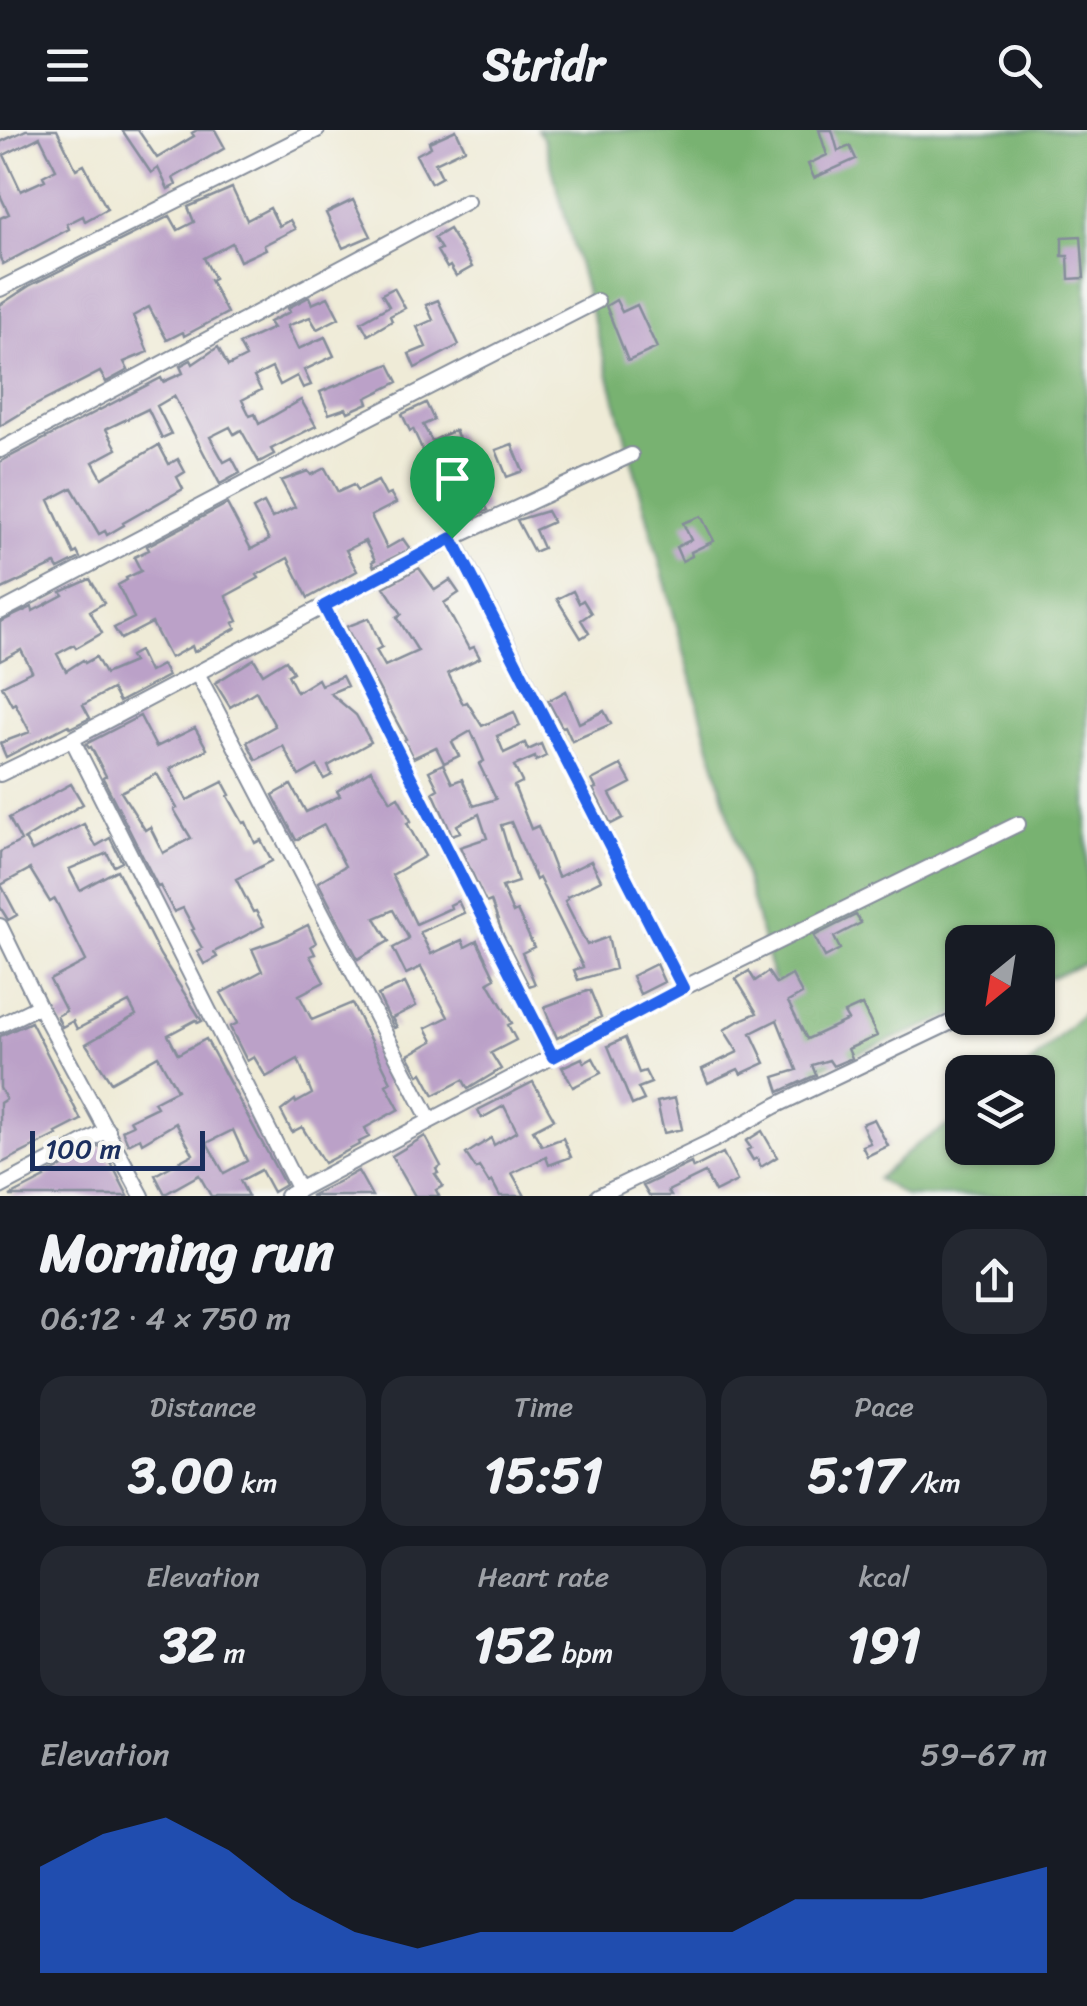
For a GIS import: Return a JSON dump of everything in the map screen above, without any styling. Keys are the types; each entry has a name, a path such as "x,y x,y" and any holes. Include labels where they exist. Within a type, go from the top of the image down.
{"street":[{"path":"0,290 317,130"},
{"path":"0,450 467,201"},
{"path":"0,612 597,300"},
{"path":"0,774 452,538 631,454"},
{"path":"452,538 683,988"},
{"path":"324,606 553,1057"},
{"path":"197,673 430,1120"},
{"path":"72,739 293,1193 683,988 1018,824"},
{"path":"0,926 142,1196"},
{"path":"0,1026 40,1006"},
{"path":"598,1196 945,1024"},
{"path":"0,1187 108,1130"}],"green space":[{"path":"537,130 1087,130 1087,963 1055,976 1055,925 945,925 945,1019 800,1076 544,139"},
{"path":"1087,1010 1087,1196 906,1196 877,1179 916,1145 945,1127 945,1165 1055,1165 1055,1055 1040,1055"}],"building":[{"path":"26,130 57,130 76,169 84,165 107,209 85,221 83,216 67,224 69,229 3,264 0,218 9,214 0,195 0,142","holes":["40,137 56,169 43,176 45,180 21,191 4,155"]},
{"path":"122,130 138,130 157,158 194,136 192,133 197,130 215,130 225,148 173,178 176,185 168,189 158,168 151,173"},
{"path":"456,130 465,149 435,163 442,177 431,183 416,155 431,147 429,142"},
{"path":"819,130 832,130 838,151 850,146 856,159 814,178 808,164 827,155"},
{"path":"232,188 247,220 270,208 279,226 290,220 295,229 240,261 232,243 204,258 227,313 184,336 183,332 167,340 149,307 133,316 148,352 124,362 128,370 106,382 100,372 0,426 0,305 29,286 170,216 178,230 194,222 188,207"},
{"path":"353,200 371,236 343,248 326,213"},
{"path":"449,229 472,267 456,276 437,251 441,249 434,238"},
{"path":"1081,236 1084,278 1069,279 1068,256 1062,256 1062,237"},
{"path":"394,288 405,308 368,335 361,322 389,306 382,294"},
{"path":"309,297 312,304 328,297 339,318 317,329 310,317 287,326 298,349 325,337 334,356 304,370 311,385 303,388 297,376 280,385 272,368 254,377 261,390 242,400 259,424 301,400 316,426 271,449 274,454 259,462 241,430 234,434 230,427 210,437 224,462 232,458 240,473 220,484 174,396 157,406 171,434 162,438 148,409 106,429 117,449 93,462 102,478 159,445 169,464 178,459 185,472 177,477 183,489 107,535 105,531 99,534 72,488 49,500 74,554 77,552 80,558 58,569 55,564 0,590 0,462 161,378 163,382 183,373 180,366 191,360 193,364 218,347 228,366 246,357 239,344 273,328 269,322"},
{"path":"438,300 459,345 415,368 409,354 426,347 417,327 433,320 426,305"},
{"path":"616,300 622,312 637,305 657,348 628,361 606,306"},
{"path":"389,364 398,382 366,398 368,403 348,412 346,408 329,414 320,392"},
{"path":"426,403 434,420 423,425 432,441 455,430 463,447 459,449 482,490 479,492 488,510 474,516 443,457 429,464 402,414"},
{"path":"512,444 523,471 507,477 496,450"},
{"path":"325,468 338,492 353,485 357,491 378,481 386,496 391,494 396,503 371,516 387,548 403,539 410,549 374,567 375,560 365,541 346,550 357,571 308,598 288,558 226,596 238,621 233,623 236,628 194,652 192,646 170,658 152,623 121,639 114,628 134,618 118,585 141,571 134,557 149,550 147,546 227,504 251,549 269,540 253,509 264,503 272,518 295,507 281,481"},
{"path":"547,511 553,522 535,530 543,548 534,552 517,520"},
{"path":"701,516 714,541 682,561 676,547 691,540 683,523"},
{"path":"419,568 435,590 450,580 459,593 444,603 469,649 474,647 480,658 448,673 463,704 467,702 482,726 514,712 520,726 497,736 504,753 525,743 528,750 541,744 546,756 514,766 522,782 514,786 531,829 538,826 558,877 591,861 601,880 565,901 587,945 608,937 615,969 578,980 574,970 583,967 539,878 536,880 511,822 501,825 518,882 502,887 534,947 522,953 535,984 529,986 491,901 486,903 460,847 487,838 479,814 457,825 460,832 452,835 433,792 438,789 429,771 443,764 452,783 462,779 474,806 496,799 479,764 484,761 471,731 452,742 459,756 444,763 436,747 413,758 346,627 369,618 382,647 376,650 385,666 418,651 397,617 402,614 384,587"},
{"path":"90,579 104,603 90,611 102,633 57,654 66,671 96,657 105,674 133,662 130,656 139,651 149,672 162,665 168,676 119,702 112,689 83,705 90,718 6,757 0,743 30,732 2,686 32,671 21,650 0,661 0,622 32,607 33,611"},
{"path":"573,591 591,613 581,620 589,633 581,638 557,599"},
{"path":"254,659 263,674 286,660 297,692 318,679 321,685 342,676 347,686 330,693 356,715 371,742 328,766 332,775 324,779 317,766 299,776 283,746 256,760 247,742 275,726 256,691 230,707 215,683"},
{"path":"566,691 579,723 604,711 611,724 572,741 548,701"},
{"path":"140,716 156,747 195,728 207,749 170,769 187,800 223,782 255,843 261,840 272,861 236,879 264,926 214,952 217,957 204,964 197,951 202,948 183,908 174,912 158,887 103,778 106,776 86,744","holes":["157,774 177,808 174,810 191,838 163,853 150,827 145,830 121,792"]},
{"path":"621,765 631,783 610,794 623,818 611,824 592,780"},
{"path":"371,770 391,801 398,797 425,856 392,875 416,924 458,901 464,913 420,932 431,954 462,940 465,947 477,941 495,978 488,982 512,1023 508,1025 516,1040 491,1053 501,1069 468,1089 463,1080 434,1095 408,1055 433,1041 426,1028 448,1017 421,967 406,974 393,948 408,937 393,910 375,918 389,941 358,959 318,882 345,866 324,825 296,840 273,795 291,785 306,812 340,796 337,791"},
{"path":"71,784 83,804 23,840 32,851 84,824 96,846 110,838 122,862 114,866 107,853 69,869 80,890 117,870 160,955 202,1021 196,1020 168,1035 178,1054 206,1039 285,1185 273,1192 261,1170 240,1181 248,1196 211,1196 199,1175 165,1194 155,1175 193,1154 176,1123 142,1143 140,1138 128,1144 122,1130 133,1125 130,1120 157,1107 154,1102 177,1090 158,1056 111,1082 86,1044 136,1015 129,1002 77,1029 73,1021 62,1027 57,1016 66,1011 50,980 86,961 55,899 50,902 30,869 1,885 17,915 8,920 0,907 0,852 21,841 9,818","holes":["233,1130 247,1161 224,1173 207,1143"]},
{"path":"856,915 861,923 834,937 840,949 825,957 814,936"},
{"path":"308,925 316,943 311,946 315,954 310,956 324,982 299,995 312,1020 352,1003 391,1082 386,1085 399,1109 365,1128 369,1137 360,1144 324,1163 302,1127 292,1132 281,1111 312,1094 298,1059 266,1077 254,1057 247,1061 230,1027 238,1023 221,993 262,971 252,949"},
{"path":"656,964 664,982 640,994 632,976"},
{"path":"749,971 755,981 768,972 776,984 792,975 802,994 788,1002 807,1039 848,1020 844,1013 862,1005 877,1036 848,1049 852,1058 833,1066 829,1060 812,1065 816,1075 779,1092 774,1077 797,1070 777,1020 751,1033 765,1063 741,1074 738,1069 708,1083 702,1069 738,1052 724,1030 757,1013 736,979"},
{"path":"405,983 416,1006 392,1018 397,1027 394,1028 378,995"},
{"path":"590,990 601,1017 557,1038 544,1007"},
{"path":"31,1022 81,1120 0,1164 0,1103 6,1099 0,1088 0,1036"},
{"path":"625,1038 639,1073 645,1071 651,1083 638,1088 644,1100 632,1105 608,1046"},
{"path":"582,1058 584,1063 593,1058 601,1073 573,1087 562,1067"},
{"path":"533,1082 554,1119 533,1130 542,1146 563,1138 571,1157 549,1165 546,1157 512,1173 525,1196 500,1196 492,1181 489,1183 466,1154 491,1138 494,1145 517,1131 504,1106 482,1118 478,1110"},
{"path":"675,1098 682,1129 664,1133 657,1102"},
{"path":"874,1119 888,1146 867,1156 862,1146 870,1143 862,1124"},
{"path":"762,1131 777,1157 761,1167 747,1150 751,1148 746,1141"},
{"path":"425,1136 441,1166 435,1174 443,1186 436,1190 439,1196 415,1196 392,1156"},
{"path":"102,1145 128,1196 10,1196 45,1178"},
{"path":"723,1153 737,1181 715,1192 705,1173 668,1191 671,1196 649,1196 643,1186 691,1163 693,1168"},
{"path":"358,1171 372,1196 310,1196 340,1181"}],"route":[{"path":"452,538 683,988 553,1057 324,606 452,538"}]}
